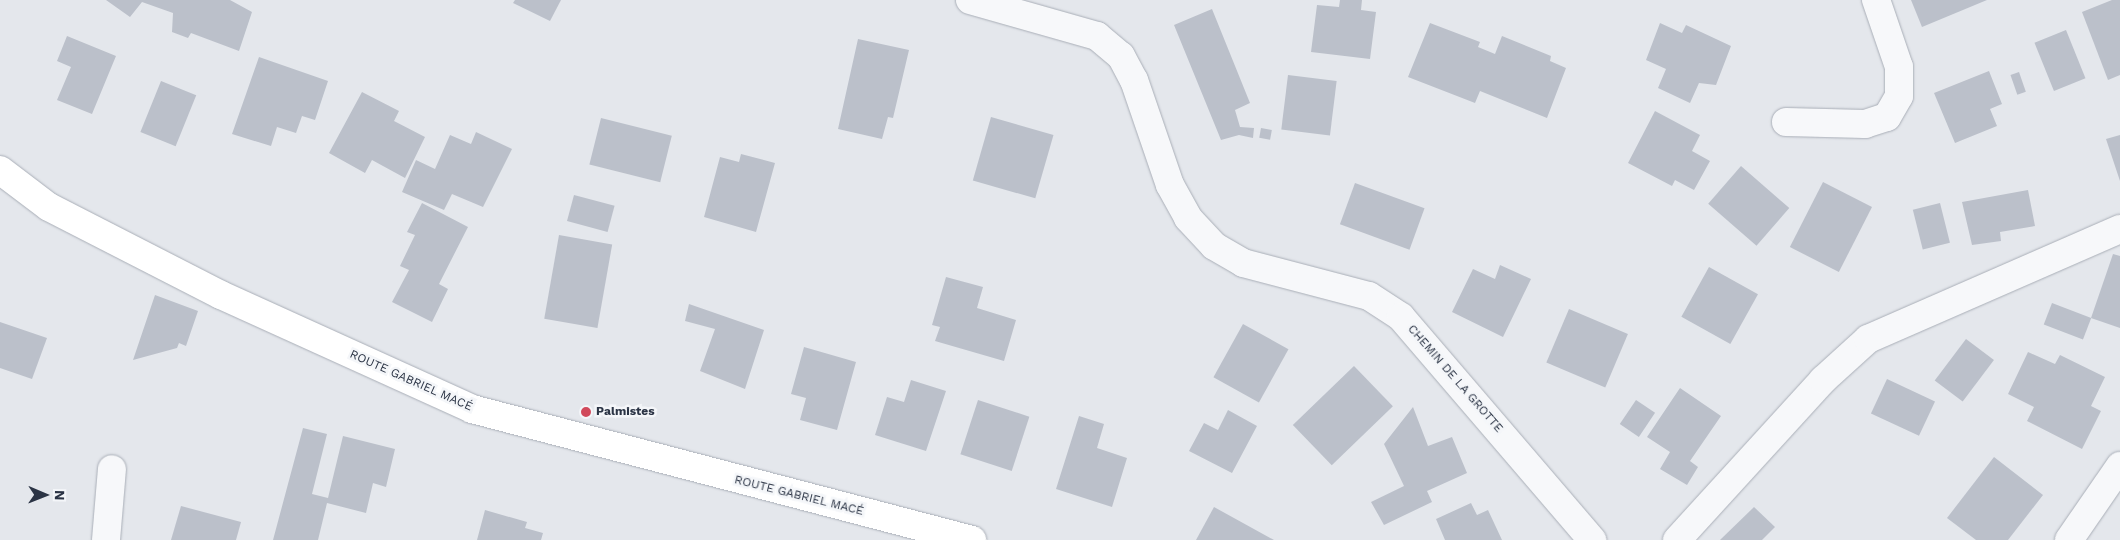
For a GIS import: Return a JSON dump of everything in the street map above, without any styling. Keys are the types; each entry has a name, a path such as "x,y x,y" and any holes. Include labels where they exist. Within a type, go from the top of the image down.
{"main road":[{"name":"ROUTE GABRIEL MACÉ","path":"0,170 49,207 221,295 472,409 972,540"}],"street":[{"name":"CHEMIN DE LA GROTTE","path":"970,0 1097,36 1121,56 1134,80 1170,185 1188,218 1214,246 1243,264 1369,296 1400,317 1592,540"},
{"path":"1786,122 1865,124 1887,117 1899,96 1899,67 1876,0"},
{"path":"1677,540 1823,380 1868,339 2120,229"},
{"path":"2069,540 2120,466"},
{"path":"106,540 112,469"}],"building":[{"path":"106,0 230,0 252,12 239,51 191,33 188,38 172,32 173,13 142,2 130,17"},
{"path":"515,0 561,0 550,21 513,3"},
{"path":"1340,0 1362,0 1361,10 1376,12 1370,59 1311,52 1317,5 1339,7"},
{"path":"1911,0 1987,0 1922,27"},
{"path":"2112,0 2120,0 2120,75 2108,80 2082,12"},
{"path":"1212,9 1250,103 1235,110 1240,127 1254,128 1253,138 1239,135 1221,140 1174,25"},
{"path":"1430,23 1480,42 1478,47 1495,54 1502,36 1551,56 1550,61 1566,68 1547,118 1480,91 1475,103 1408,77"},
{"path":"1660,23 1682,33 1686,25 1731,46 1716,85 1699,83 1690,103 1658,88 1666,69 1646,60"},
{"path":"2066,30 2085,78 2054,91 2034,43"},
{"path":"67,36 116,56 92,114 57,100 71,67 57,61"},
{"path":"858,39 909,50 893,118 888,117 882,139 838,129"},
{"path":"259,57 328,81 315,120 302,116 296,133 277,127 271,146 232,134"},
{"path":"1989,71 2002,104 1990,109 1997,126 1955,143 1934,93"},
{"path":"2019,72 2026,92 2017,95 2010,75"},
{"path":"1288,75 1337,81 1330,136 1281,130"},
{"path":"161,81 196,95 176,146 140,132"},
{"path":"362,92 399,111 394,121 425,137 405,178 372,160 365,173 329,153"},
{"path":"1655,111 1700,135 1692,151 1710,161 1694,190 1675,180 1672,186 1628,163"},
{"path":"991,117 1053,135 1035,198 973,180"},
{"path":"601,118 672,136 660,182 589,165"},
{"path":"1261,128 1272,130 1270,140 1259,138"},
{"path":"476,132 512,149 483,207 452,194 444,210 402,192 416,160 435,169 450,135 471,144"},
{"path":"2120,135 2120,181 2106,139"},
{"path":"741,154 775,163 756,232 704,217 720,157 739,162"},
{"path":"1741,166 1789,208 1756,246 1708,204"},
{"path":"1823,182 1872,207 1839,272 1790,247"},
{"path":"1355,183 1425,208 1409,250 1340,224"},
{"path":"2028,190 2035,226 2000,232 2001,241 1972,245 1962,202"},
{"path":"574,195 615,206 608,232 567,221"},
{"path":"422,203 468,227 439,284 448,289 432,322 392,302 409,270 400,266 415,235 407,232"},
{"path":"1940,203 1950,243 1923,250 1913,210"},
{"path":"559,235 612,244 597,328 544,319"},
{"path":"2113,254 2120,256 2120,328 2091,318"},
{"path":"1500,265 1531,279 1503,337 1452,312 1473,269 1495,279"},
{"path":"1709,267 1758,294 1730,344 1681,317"},
{"path":"946,277 983,287 977,308 1016,320 1004,361 935,341 940,327 932,325"},
{"path":"155,295 198,311 186,346 179,343 177,348 133,360"},
{"path":"2052,303 2091,318 2083,340 2044,324"},
{"path":"689,304 764,330 745,389 700,371 715,329 685,321"},
{"path":"1569,309 1628,334 1605,387 1546,362"},
{"path":"0,322 47,338 32,379 0,368"},
{"path":"1243,324 1288,349 1259,403 1213,377"},
{"path":"1966,339 1994,360 1963,402 1935,381"},
{"path":"804,347 856,362 837,430 800,420 806,398 791,394"},
{"path":"2028,352 2055,364 2060,355 2105,377 2091,406 2101,411 2082,449 2027,421 2034,407 2008,394"},
{"path":"1354,366 1393,406 1332,465 1293,425"},
{"path":"1887,379 1935,401 1919,436 1871,413"},
{"path":"911,380 946,391 926,451 875,435 887,397 904,402"},
{"path":"1680,388 1721,416 1690,461 1698,467 1687,485 1660,469 1670,452 1647,437"},
{"path":"978,400 1029,417 1012,471 960,454"},
{"path":"1636,400 1655,413 1639,437 1620,424"},
{"path":"1413,407 1428,446 1452,437 1467,473 1427,491 1432,502 1384,525 1371,502 1404,486 1384,444"},
{"path":"1228,410 1257,426 1232,473 1189,451 1204,423 1218,430"},
{"path":"1079,416 1104,424 1097,448 1127,458 1112,507 1056,489"},
{"path":"303,428 327,434 312,494 328,498 343,436 395,449 386,487 373,483 366,513 327,503 318,540 273,540"},
{"path":"1994,457 2043,495 2008,540 1976,540 1947,518"},
{"path":"1471,503 1477,515 1488,510 1502,540 1445,540 1436,519"},
{"path":"181,506 241,522 236,540 171,540"},
{"path":"1214,507 1274,540 1196,540"},
{"path":"1754,507 1775,527 1762,540 1720,540"},
{"path":"485,510 527,522 525,528 543,533 541,540 477,540"}],"place":[{"name":"Palmistes","path":"586,412"}]}
